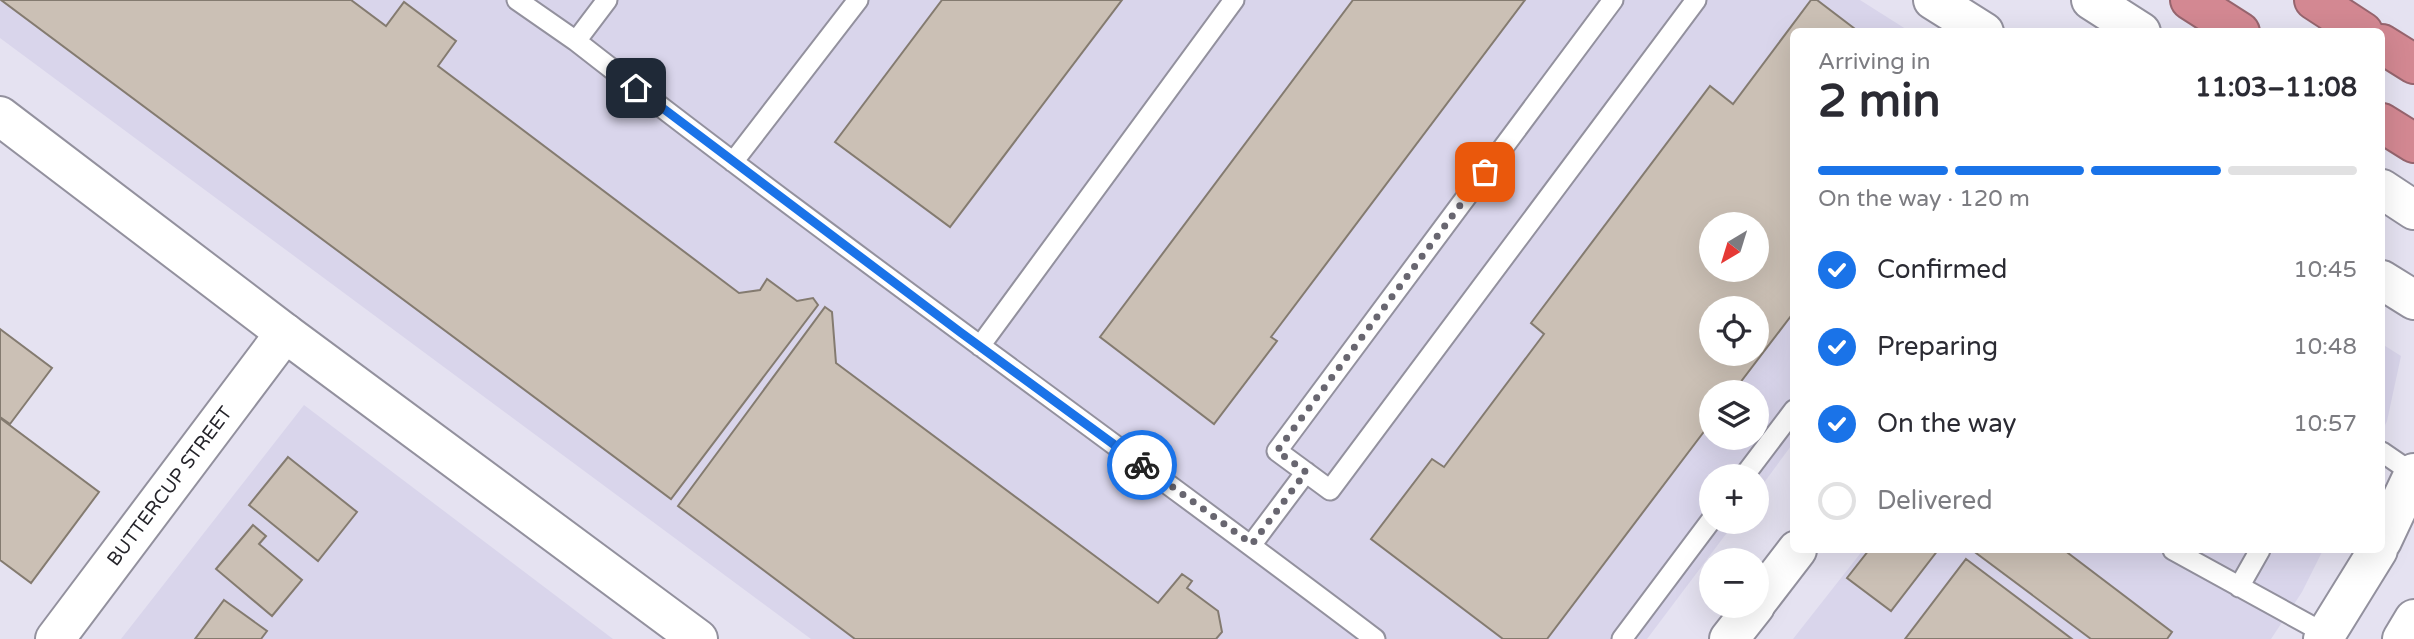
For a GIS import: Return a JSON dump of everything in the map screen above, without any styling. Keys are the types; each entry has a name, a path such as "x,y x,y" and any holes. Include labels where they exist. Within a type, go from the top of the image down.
{"highway":[{"path":"2190,0 2233,28"},
{"path":"2314,0 2357,28"},
{"path":"2385,124 2414,143"}],"street":[{"path":"1933,0 1978,28"},
{"path":"2090,3 2134,28"},
{"path":"0,116 698,639"},
{"path":"2385,191 2414,211"},
{"path":"2385,281 2414,300"},
{"name":"BUTTERCUP STREET","path":"55,639 285,332"},
{"path":"2385,535 2414,473"},
{"path":"1769,587 1795,553"},
{"path":"2328,637 2376,553"},
{"path":"1729,639 1745,618"},
{"path":"2402,639 2414,619"}],"lane":[{"path":"517,0 576,41 980,346 1252,544 1375,639"},
{"path":"576,41 607,0"},
{"path":"733,162 858,0"},
{"path":"980,346 1234,0"},
{"path":"1613,0 1277,451 1331,491 1696,0"},
{"path":"1753,464 1790,415"},
{"path":"2385,454 2414,473"},
{"path":"1252,544 1306,472"},
{"path":"1622,639 1701,534"},
{"path":"2178,553 2328,637"},
{"path":"2204,553 2220,576"},
{"path":"2239,587 2258,553"}],"shaded area":[{"path":"0,0 1860,0 1904,28 1790,28 1790,447 1769,476 1769,464 1699,464 1699,534 1726,534 1715,548 1699,548 1699,570 1647,639 811,639 0,38"},
{"path":"2385,346 2401,356 2385,425"},
{"path":"304,405 613,639 121,639"},
{"path":"1861,553 2322,553 2302,592 2271,639 1793,639"}],"building":[{"path":"1,0 351,0 386,26 404,2 456,41 438,66 739,293 760,290 767,279 797,301 813,298 818,305 671,499"},
{"path":"942,0 1122,0 950,227 835,142"},
{"path":"1353,0 1525,0 1271,337 1277,341 1214,424 1100,337"},
{"path":"1811,0 1817,0 1854,28 1790,28"},
{"path":"1790,28 1790,317 1769,345 1769,296 1699,296 1699,366 1753,366 1742,380 1699,380 1699,438 1547,639 1503,639 1371,539 1432,459 1444,467 1544,334 1531,323 1710,86 1733,104"},
{"path":"825,307 832,312 836,363 1158,603 1182,574 1192,581 1187,588 1218,611 1222,632 1216,639 855,639 678,506"},
{"path":"0,329 52,368 10,424 0,417"},
{"path":"0,418 99,492 31,583 0,560"},
{"path":"288,457 357,512 318,561 249,505"},
{"path":"253,525 266,536 259,544 302,580 272,616 216,569"},
{"path":"1867,553 1936,553 1891,611 1847,578"},
{"path":"1976,553 2068,553 2172,632 2167,639 2091,639"},
{"path":"1966,559 2072,639 1905,639"},
{"path":"224,600 267,631 261,639 195,639"}],"way so far":[{"path":"1142,465 1252,544 1306,472 1277,451 1485,172"}],"route":[{"path":"636,88 1142,465"}]}
